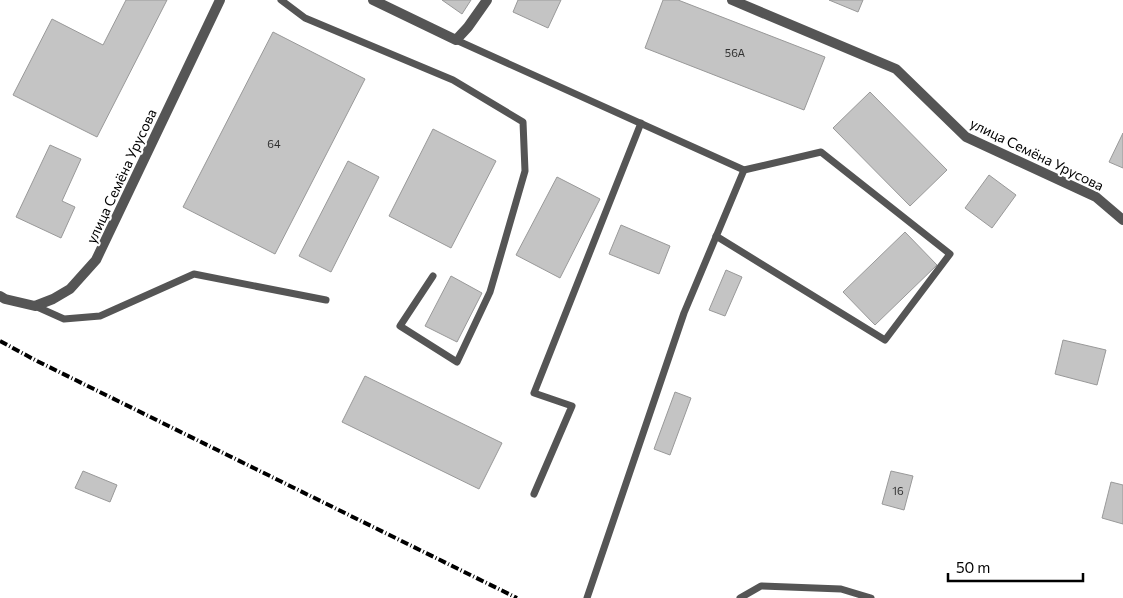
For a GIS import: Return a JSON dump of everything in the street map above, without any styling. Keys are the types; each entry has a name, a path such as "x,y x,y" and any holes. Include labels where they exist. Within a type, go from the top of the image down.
{"street":[{"name":"улица Семёна Урусова","path":"35,306 53,299 70,289 96,260 220,0"},
{"path":"373,0 456,40 468,27 487,0"},
{"name":"улица Семёна Урусова","path":"732,0 896,69 966,137 1096,196 1123,220"},
{"path":"0,296 5,299 35,306"}],"lane":[{"path":"281,0 305,18 453,80 523,122 525,171 490,292 457,362 400,326 433,276"},
{"path":"456,40 744,170 821,152 950,254 885,340 716,236"},
{"path":"534,494 572,406 534,393 641,123"},
{"path":"587,598 684,313 744,170"},
{"path":"35,306 64,319 100,316 194,274 326,300"},
{"path":"740,598 761,586 841,589 870,598"}],"building":[{"path":"126,0 167,0 97,137 13,95 52,19 103,45"},
{"path":"442,0 471,0 462,14"},
{"path":"518,0 561,0 548,28 513,12"},
{"path":"663,0 678,0 825,57 804,110 645,48"},
{"path":"829,0 863,0 858,12"},
{"path":"273,32 365,79 275,254 183,207"},
{"path":"870,92 947,170 910,206 833,128"},
{"path":"433,129 496,161 451,248 389,216"},
{"path":"1123,133 1123,168 1109,162"},
{"path":"50,145 81,159 62,201 75,207 61,238 16,217"},
{"path":"348,161 379,177 331,272 299,256"},
{"path":"989,175 1016,195 992,228 965,208"},
{"path":"557,177 600,199 560,278 516,255"},
{"path":"621,225 670,246 659,274 609,254"},
{"path":"905,232 937,265 875,325 843,292"},
{"path":"726,270 742,277 725,316 709,310"},
{"path":"451,276 482,293 457,342 425,326"},
{"path":"1063,340 1106,350 1097,385 1055,374"},
{"path":"365,376 502,443 479,489 342,422"},
{"path":"675,392 691,398 670,455 654,449"},
{"path":"83,471 117,485 110,502 75,488"},
{"path":"891,471 913,476 904,510 882,504"},
{"path":"1111,482 1123,485 1123,524 1102,518"}],"railway":[{"path":"0,341 517,598"}]}
